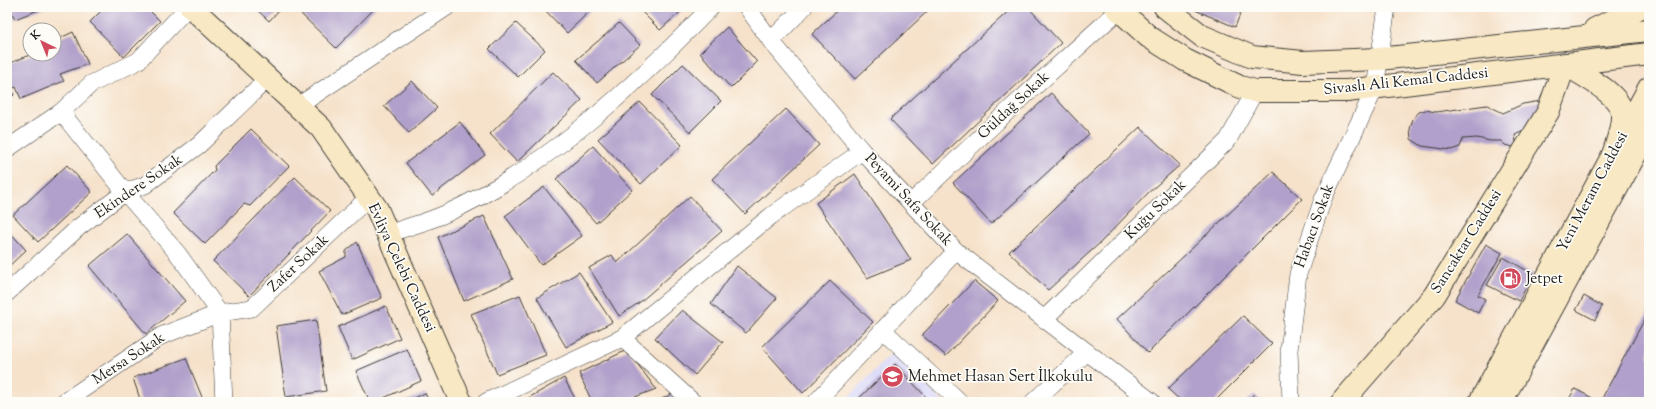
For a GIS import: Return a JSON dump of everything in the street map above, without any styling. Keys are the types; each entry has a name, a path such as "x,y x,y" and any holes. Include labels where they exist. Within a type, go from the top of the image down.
{"main road":[{"name":"Evliya Çelebi Caddesi","path":"190,7 321,128 369,197 377,209 461,402"},
{"name":"Sivaslı Ali Kemal Caddesi","path":"1165,7 1202,36 1252,57 1303,62 1379,59 1649,30"},
{"path":"1574,37 1615,14 1640,7"},
{"name":"Sivaslı Ali Kemal Caddesi","path":"1118,8 1149,37 1185,60 1240,87 1255,91 1347,91 1649,54"},
{"path":"1565,64 1611,94 1622,111 1621,160 1649,144"},
{"name":"Sancaktar Caddesi","path":"1342,402 1434,296 1548,112 1565,64"},
{"name":"Yeni Meram Caddesi","path":"1502,402 1621,160 1649,88"},
{"name":"Yeni Meram Caddesi","path":"1480,402 1621,160 1649,129"}],"street":[{"path":"7,149 61,112 91,84 138,61 190,7"},
{"path":"298,106 447,7"},
{"path":"388,234 445,214 520,174 598,113 681,38 711,7"},
{"path":"746,7 771,41 862,151"},
{"path":"771,41 804,7"},
{"name":"Habacı Sokak","path":"1291,402 1289,350 1298,274 1323,199 1375,88 1387,7"},
{"name":"Güldağ Sokak","path":"911,203 1118,8"},
{"name":"Ekindere Sokak","path":"7,293 79,227 125,192 145,185 199,145 268,78"},
{"name":"Kuğu Sokak","path":"1044,319 1228,140 1255,91"},
{"path":"61,112 125,192 178,254 220,313 224,402"},
{"name":"Peyami Safa Sokak","path":"486,402 622,338 771,216 862,151 956,251 816,402"},
{"name":"Zafer Sokak","path":"220,313 252,308 369,197"},
{"path":"956,251 1152,402"},
{"name":"Mersa Sokak","path":"64,402 161,336 220,313"},
{"path":"883,330 960,402"},
{"path":"622,338 693,402"},
{"path":"1033,402 1087,352"}],"shaded area":[{"name":"Mehmet Hasan Sert İlkokulu","path":"893,352 943,402 844,402"}],"building":[{"path":"9,7 46,7 15,19"},
{"path":"105,7 146,7 160,21 124,57 90,22"},
{"path":"254,7 282,7 269,21"},
{"path":"304,7 376,7 336,48 299,12"},
{"path":"542,7 594,7 567,33"},
{"path":"637,7 686,7 660,30"},
{"path":"841,7 932,7 855,79 812,34"},
{"path":"1013,7 1028,7 1061,43 933,164 890,119"},
{"path":"1188,7 1243,7 1235,27"},
{"path":"1538,7 1553,7 1553,8 1539,10"},
{"path":"516,23 545,50 518,77 489,49"},
{"path":"619,23 640,45 597,83 576,60"},
{"path":"727,27 757,62 731,88 700,53"},
{"path":"73,32 88,64 60,74 64,81 21,99 16,87 11,89 14,95 7,98 7,70 10,69 8,64 22,58 22,62 62,62 62,37"},
{"path":"683,64 721,101 690,132 652,95"},
{"path":"553,72 582,100 517,162 490,134"},
{"path":"412,81 437,108 409,133 384,106"},
{"path":"1051,93 1089,134 991,224 953,183"},
{"path":"1541,101 1539,112 1527,129 1515,135 1516,143 1513,147 1505,145 1501,141 1490,141 1477,138 1463,139 1460,147 1451,150 1422,146 1411,139 1410,129 1413,119 1419,112 1425,110 1436,112 1487,105 1503,113 1523,104"},
{"path":"640,102 682,145 641,184 598,139"},
{"path":"786,109 819,145 745,214 712,179"},
{"path":"460,122 485,155 432,196 406,163"},
{"path":"1140,127 1180,165 1149,192 1101,242 1048,290 1009,252"},
{"path":"251,129 289,166 250,206 244,204 205,244 173,213 215,170 214,166"},
{"path":"593,146 632,190 596,223 556,179"},
{"path":"67,165 92,192 38,242 13,215"},
{"path":"1273,172 1302,199 1148,353 1117,319"},
{"path":"855,174 911,260 867,278 816,203"},
{"path":"295,177 330,211 249,296 213,261"},
{"path":"544,187 582,236 541,265 505,216"},
{"path":"690,196 722,231 640,302 619,316 589,268 612,255 617,263"},
{"path":"484,216 513,279 464,301 438,237"},
{"path":"7,229 26,250 7,268"},
{"path":"127,234 185,301 146,334 89,266"},
{"path":"357,242 382,298 342,315 319,271 346,257 346,251"},
{"path":"1486,244 1502,253 1478,295 1485,299 1478,313 1455,300"},
{"path":"1503,257 1533,274 1519,301 1487,285"},
{"path":"737,266 777,298 746,333 711,304"},
{"path":"579,272 612,322 566,347 537,298"},
{"path":"830,281 873,322 803,393 762,347"},
{"path":"974,281 998,301 946,356 922,335"},
{"path":"520,295 546,355 497,374 471,314"},
{"path":"1584,296 1602,306 1595,320 1576,310"},
{"path":"386,306 400,338 352,360 338,327"},
{"path":"682,310 723,342 695,375 655,338"},
{"path":"1649,311 1649,394 1645,402 1600,402"},
{"path":"1243,316 1272,344 1214,402 1182,402 1168,389"},
{"path":"316,320 326,391 286,397 276,326"},
{"path":"407,349 421,381 375,402 370,402 356,371"},
{"path":"627,350 656,389 622,402 592,402 579,373"},
{"path":"186,358 204,402 141,402 133,378"},
{"path":"895,364 926,397 921,402 855,402"},
{"path":"564,378 577,402 521,402"},
{"path":"1575,389 1600,402 1567,402"},
{"path":"425,393 429,402 404,402"},
{"path":"674,393 681,402 656,402"},
{"path":"1254,394 1262,402 1246,402"}],"place":[{"name":"Jetpet","path":"1510,279"},
{"name":"Mehmet Hasan Sert İlkokulu","path":"893,377"}]}
